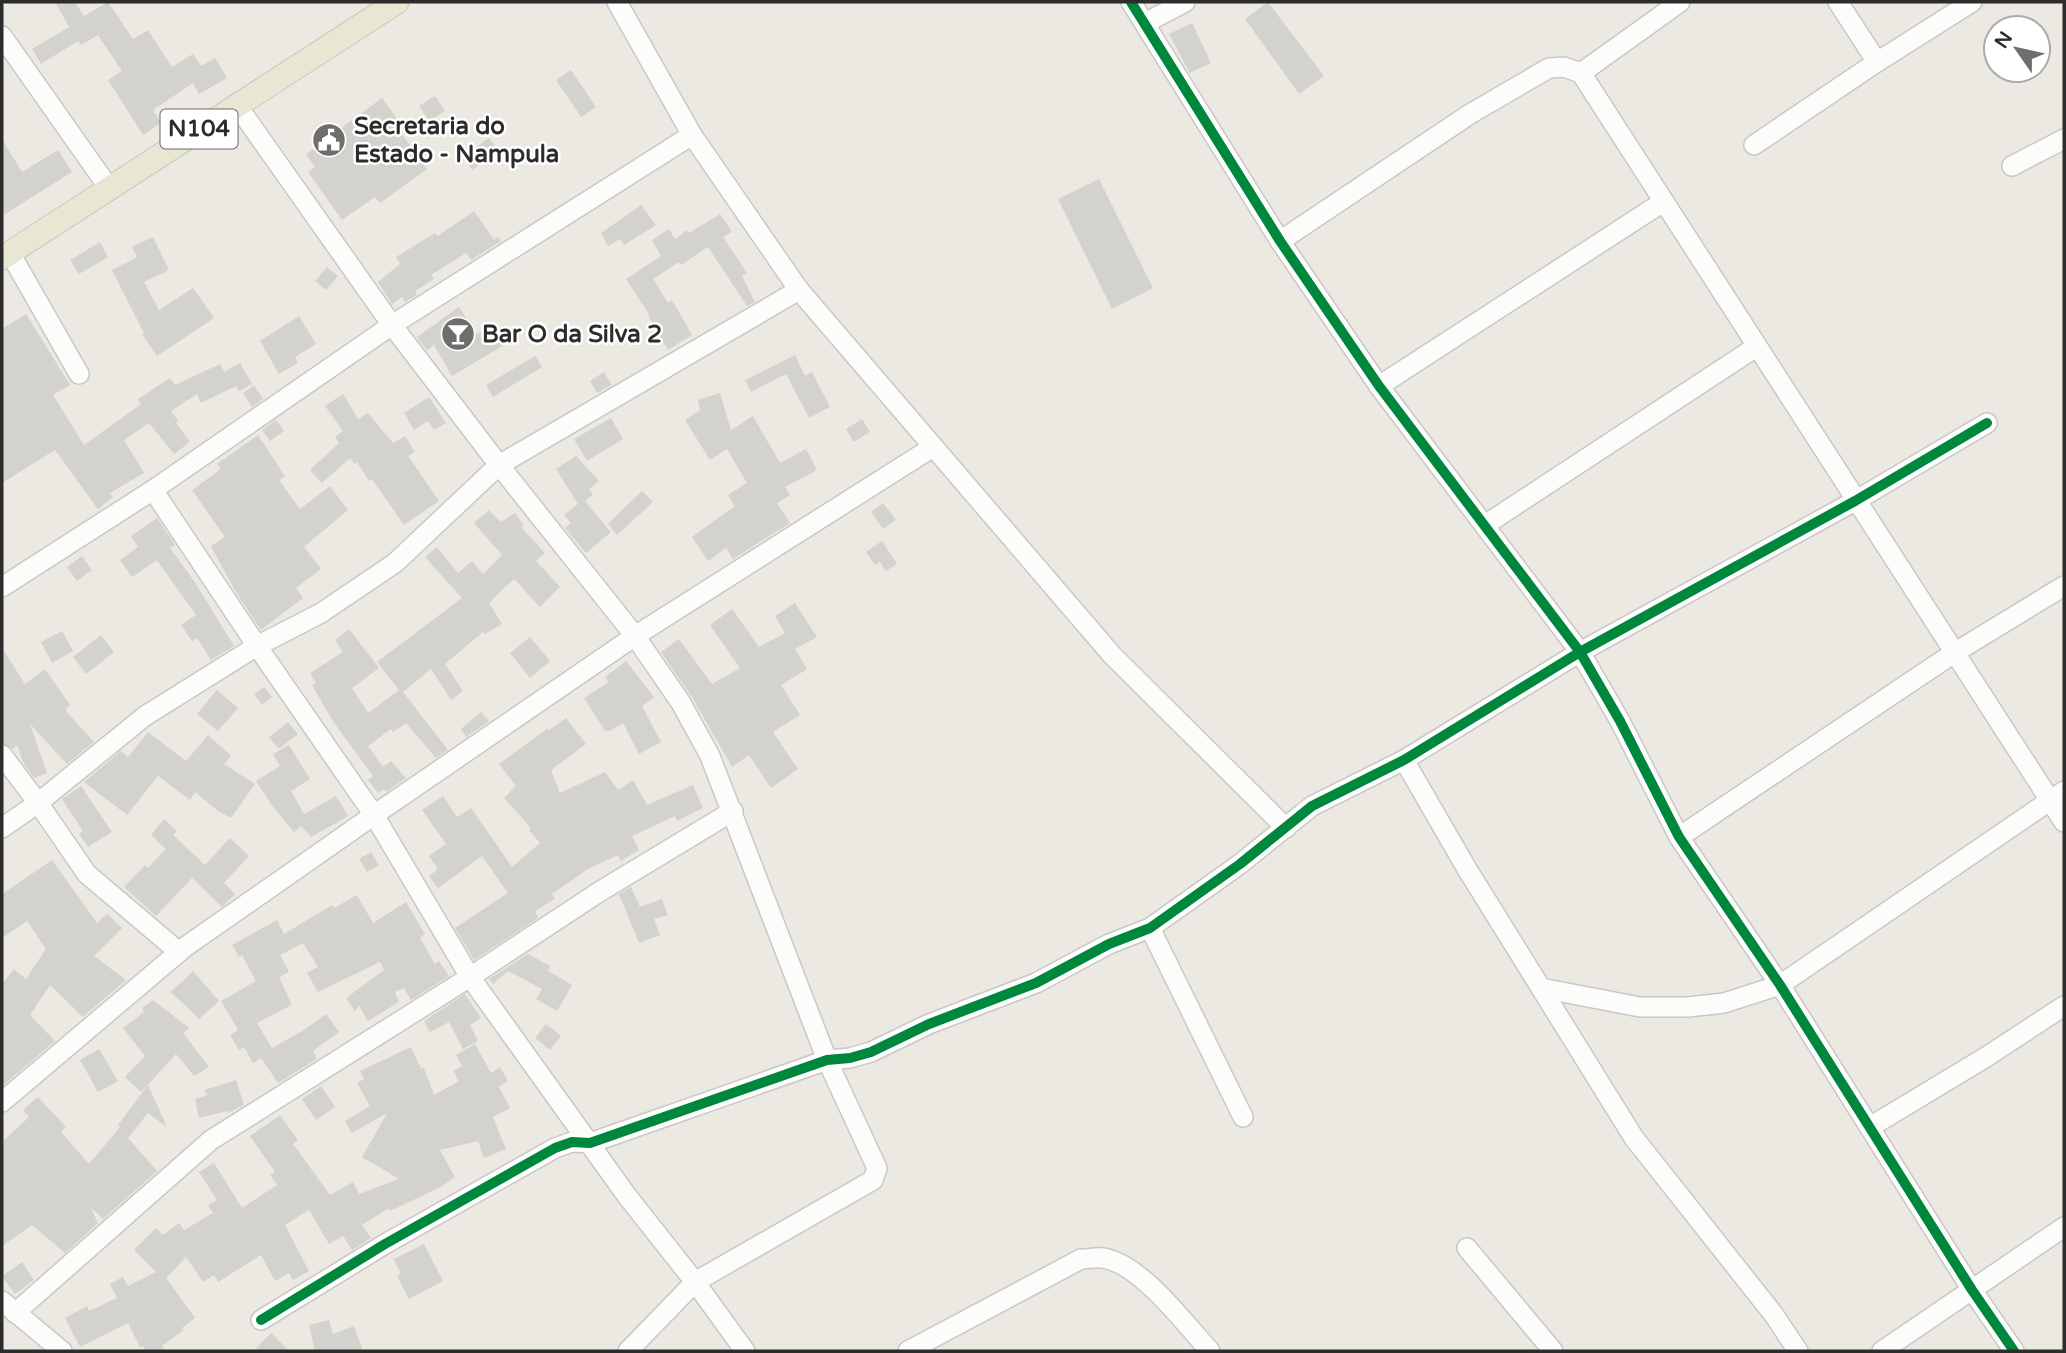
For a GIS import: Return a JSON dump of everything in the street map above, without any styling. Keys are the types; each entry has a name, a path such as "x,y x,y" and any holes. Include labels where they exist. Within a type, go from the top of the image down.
{"main road":[{"name":"N104","path":"6,256 236,104 397,2"}],"street":[{"path":"617,2 692,135 799,289 1112,655 1286,828"},
{"path":"1131,2 1280,242 1379,386 1580,652 1620,721 1679,837 1780,985 1972,1290 2014,1351"},
{"path":"1145,23 1185,2"},
{"path":"1581,73 1680,2"},
{"path":"1838,2 1877,62"},
{"path":"1754,145 1972,2"},
{"path":"2,36 109,188"},
{"path":"1280,242 1470,114 1549,68 1564,67 1581,73 1954,653 2057,796 2064,822"},
{"path":"236,104 392,325 635,636 687,714 710,755 827,1060 877,1168 873,1180 695,1282 628,1351"},
{"path":"2,587 153,490 392,325 692,135"},
{"path":"2012,166 2064,139"},
{"path":"1379,386 1663,202"},
{"path":"6,256 79,374"},
{"path":"2,828 38,803 145,716 257,646 321,614 395,563 499,465 799,289"},
{"path":"1485,525 1756,347"},
{"path":"261,1320 385,1244 555,1148 572,1142 590,1143 827,1060 850,1058 871,1052 929,1024 1036,983 1110,944 1150,928 1240,864 1312,806 1404,760 1580,652 1855,501 1987,423"},
{"path":"2,1102 180,952 374,814 635,636 933,447"},
{"path":"153,490 374,814 470,977 627,1196 745,1351"},
{"path":"1679,837 1954,653 2064,586"},
{"path":"2,755 87,874 180,952"},
{"path":"1404,760 1467,869 1634,1138 1774,1315 1798,1351"},
{"path":"1541,988 1640,1007 1688,1007 1724,1003 1780,985 2057,796"},
{"path":"62,1351 8,1307 211,1140 470,977 599,892 733,811"},
{"path":"1150,928 1243,1117"},
{"path":"1870,1127 1986,1058 2064,1006"},
{"path":"1882,1351 2064,1227"},
{"path":"1467,1248 1553,1351"},
{"path":"908,1351 1081,1259 1103,1258 1123,1266 1145,1280 1210,1351"}],"building":[{"path":"55,2 75,2 84,16 108,2 133,39 148,30 172,67 193,54 201,66 215,58 227,78 199,94 193,83 153,110 161,123 143,135 108,80 122,71 98,35 81,45 78,41 41,64 32,49 69,27"},
{"path":"1268,2 1324,76 1299,94 1245,19"},
{"path":"1192,23 1211,63 1190,73 1169,34"},
{"path":"571,70 596,107 581,117 556,80"},
{"path":"435,96 445,111 429,121 419,106"},
{"path":"382,98 403,127 399,130 427,169 380,203 375,197 342,220 308,172 315,167 306,154"},
{"path":"489,138 499,152 472,170 463,156"},
{"path":"2,139 22,172 58,150 72,172 2,216"},
{"path":"1099,179 1153,288 1112,309 1058,199"},
{"path":"641,205 656,225 624,245 620,239 608,246 601,233"},
{"path":"474,211 494,240 498,237 501,241 471,260 466,253 431,275 434,279 415,291 417,295 405,302 402,297 392,304 378,282 400,264 396,257 435,233 438,236"},
{"path":"720,214 732,232 723,237 747,273 742,276 755,302 747,306 708,247 681,265 679,262 653,279 668,303 672,300 692,335 668,350 626,279 661,256 652,240 669,229 675,239"},
{"path":"153,237 169,270 144,282 159,310 193,288 214,318 157,356 142,334 144,333 112,270 137,257 132,247"},
{"path":"100,242 108,257 79,274 70,260"},
{"path":"327,267 338,276 326,290 315,281"},
{"path":"459,307 477,334 494,325 504,345 452,376 434,345 427,350 417,337"},
{"path":"26,314 70,385 53,395 84,445 141,404 138,399 170,378 175,385 220,364 224,372 240,363 252,384 239,391 236,386 201,403 197,394 171,411 190,442 174,454 149,423 124,440 144,473 110,493 113,497 98,509 55,450 2,483 2,329"},
{"path":"299,316 316,344 295,357 298,363 279,374 260,341"},
{"path":"795,355 805,376 812,372 830,407 809,418 786,374 751,392 745,380"},
{"path":"535,356 542,367 493,397 486,385"},
{"path":"604,372 612,385 597,393 590,381"},
{"path":"254,385 263,399 252,407 243,393"},
{"path":"720,393 731,430 753,416 780,463 806,449 817,470 785,487 790,495 777,503 790,523 733,559 726,548 708,561 692,537 735,506 728,495 747,483 727,449 710,460 685,420 700,410 698,400"},
{"path":"343,394 358,419 368,413 393,443 405,436 415,452 408,456 439,501 404,525 357,462 354,464 350,458 322,483 310,470 339,443 335,437 343,431 325,406"},
{"path":"429,397 446,423 434,430 428,421 414,430 404,413"},
{"path":"611,418 623,439 587,461 574,439"},
{"path":"862,419 870,432 854,442 846,429"},
{"path":"276,420 284,431 270,441 262,430"},
{"path":"258,435 285,476 279,480 300,509 330,486 348,510 304,547 321,569 296,588 303,598 261,630 234,589 211,546 225,537 192,490 221,469 217,464"},
{"path":"576,456 599,481 589,489 593,495 585,501 611,532 586,553 565,528 571,523 564,515 578,504 556,469"},
{"path":"642,491 653,502 617,535 608,524"},
{"path":"883,503 896,520 883,529 871,512"},
{"path":"489,510 501,522 515,513 524,526 521,527 545,553 536,561 560,587 540,607 514,579 489,603 502,624 485,634 483,632 445,664 463,691 451,700 431,669 403,692 448,750 436,758 406,723 393,732 391,729 368,746 383,767 391,761 406,778 386,792 384,789 378,793 368,780 373,776 332,720 312,685 316,683 310,673 343,652 335,640 349,629 379,668 352,688 368,713 399,690 377,662 462,598 425,557 437,547 458,573 472,561 483,574 502,555 474,523"},
{"path":"157,518 175,545 170,548 234,646 211,660 197,638 192,641 181,625 196,615 157,560 132,577 120,560 138,547 131,536"},
{"path":"882,541 897,564 886,571 880,562 875,565 866,552"},
{"path":"82,556 92,570 77,581 67,567"},
{"path":"795,603 817,637 795,649 807,669 781,685 800,715 773,732 798,769 771,788 749,755 732,767 692,697 661,652 679,639 712,684 740,668 710,625 732,609 759,647 785,633 775,616"},
{"path":"62,631 73,651 52,663 41,642"},
{"path":"101,635 114,652 86,674 73,657"},
{"path":"530,637 550,661 530,678 510,653"},
{"path":"2,648 25,684 45,669 70,705 65,710 94,742 67,764 30,724 47,773 34,778 23,762 17,745 13,749 2,743"},
{"path":"626,661 654,697 642,706 661,742 639,754 623,723 605,731 584,698 609,682 605,677"},
{"path":"264,687 272,697 262,705 254,694"},
{"path":"217,690 238,708 218,731 197,714"},
{"path":"481,712 489,721 466,737 461,729"},
{"path":"566,718 586,744 551,770 560,793 605,772 618,790 633,780 647,805 693,785 703,808 677,821 675,816 632,836 639,850 621,861 618,855 588,869 552,894 555,899 535,911 538,918 474,960 455,928 508,893 482,856 438,888 429,876 438,869 429,856 446,844 422,810 443,796 457,817 471,808 512,867 540,843 529,830 531,828 504,798 516,786 499,764"},
{"path":"288,722 298,734 279,749 269,737"},
{"path":"148,732 186,761 208,735 231,756 224,764 255,784 231,818 195,792 190,800 158,776 127,815 84,782 121,751 128,757"},
{"path":"289,745 310,779 291,791 304,814 336,796 348,816 311,837 301,826 294,832 256,781 280,766 273,754"},
{"path":"81,786 112,832 88,847 79,834 83,831 62,799"},
{"path":"164,819 177,831 173,835 205,865 230,838 249,856 224,883 235,894 222,907 192,878 156,916 124,887 145,865 148,868 166,849 151,835"},
{"path":"371,852 379,865 367,872 359,859"},
{"path":"52,860 97,923 107,914 122,928 94,956 126,980 83,1017 50,985 30,1015 55,1041 2,1086 2,984 14,969 26,979 46,949 27,921 2,938 2,894"},
{"path":"631,887 640,907 662,899 668,915 654,919 660,935 639,943 619,894"},
{"path":"357,895 373,923 406,902 425,934 420,938 435,964 439,961 449,976 411,1000 404,988 395,992 399,1002 368,1021 359,1006 355,1011 346,998 384,970 380,962 318,992 307,973 318,967 303,943 280,955 289,972 279,977 292,1005 257,1023 272,1048 326,1014 339,1032 313,1051 317,1059 278,1083 261,1058 253,1063 244,1047 239,1050 230,1035 238,1030 221,1001 256,981 242,955 239,957 232,945 277,920 284,934 332,905 334,908"},
{"path":"528,954 550,966 548,971 572,985 557,1011 536,999 542,989 508,971 493,984 489,979"},
{"path":"193,971 219,1001 199,1019 171,992"},
{"path":"465,994 481,1018 470,1025 478,1041 463,1049 449,1022 430,1032 424,1021"},
{"path":"153,1000 189,1028 183,1033 209,1067 194,1076 176,1054 141,1092 125,1077 145,1056 123,1028 144,1012 142,1008"},
{"path":"546,1024 561,1036 550,1050 535,1038"},
{"path":"475,1044 491,1073 500,1067 508,1081 499,1087 510,1108 493,1117 506,1149 484,1158 478,1141 440,1150 455,1177 441,1187 390,1211 389,1208 362,1225 371,1238 352,1250 343,1236 329,1244 309,1210 285,1225 309,1271 293,1280 289,1273 275,1281 261,1255 218,1282 214,1275 203,1282 186,1257 166,1278 195,1318 162,1346 165,1351 145,1351 143,1346 140,1347 128,1323 80,1347 65,1318 87,1306 89,1311 117,1298 110,1284 123,1277 128,1286 156,1272 134,1250 156,1228 163,1235 179,1223 184,1230 213,1213 208,1205 217,1200 199,1172 214,1163 242,1208 277,1185 270,1175 275,1172 250,1136 280,1115 298,1140 293,1144 330,1195 353,1182 359,1194 399,1179 362,1157 387,1113 352,1133 345,1121 370,1106 357,1083 364,1079 360,1071 411,1047 421,1069 424,1068 434,1095 459,1081 453,1071 462,1066 456,1055"},
{"path":"99,1049 118,1081 98,1092 80,1060"},
{"path":"236,1080 244,1105 228,1113 227,1111 199,1118 195,1099 208,1095 204,1090"},
{"path":"148,1085 167,1127 148,1113 128,1138 157,1171 103,1219 91,1208 98,1223 65,1253 32,1225 2,1246 2,1142 29,1117 23,1110 38,1097 66,1127 61,1132 89,1164 120,1127 118,1125"},
{"path":"321,1086 335,1107 316,1120 302,1099"},
{"path":"424,1244 443,1281 409,1299 397,1276 401,1274 394,1259"},
{"path":"22,1262 34,1280 15,1294 2,1276"},
{"path":"329,1320 333,1334 354,1326 363,1351 315,1351 309,1325"},
{"path":"271,1333 289,1351 254,1351"}],"cycle path":[{"path":"1131,2 1280,241 1379,386 1580,652 1620,721 1679,837 1780,985 1972,1290 2014,1351"},
{"path":"261,1320 385,1244 555,1148 572,1142 590,1143 827,1060 850,1058 871,1052 929,1024 1036,983 1109,944 1150,928 1240,864 1312,806 1404,760 1580,652 1855,501 1987,423"}],"place":[{"name":"Secretaria do Estado - Nampula","path":"329,140"},
{"name":"Bar O da Silva 2","path":"458,334"}]}
